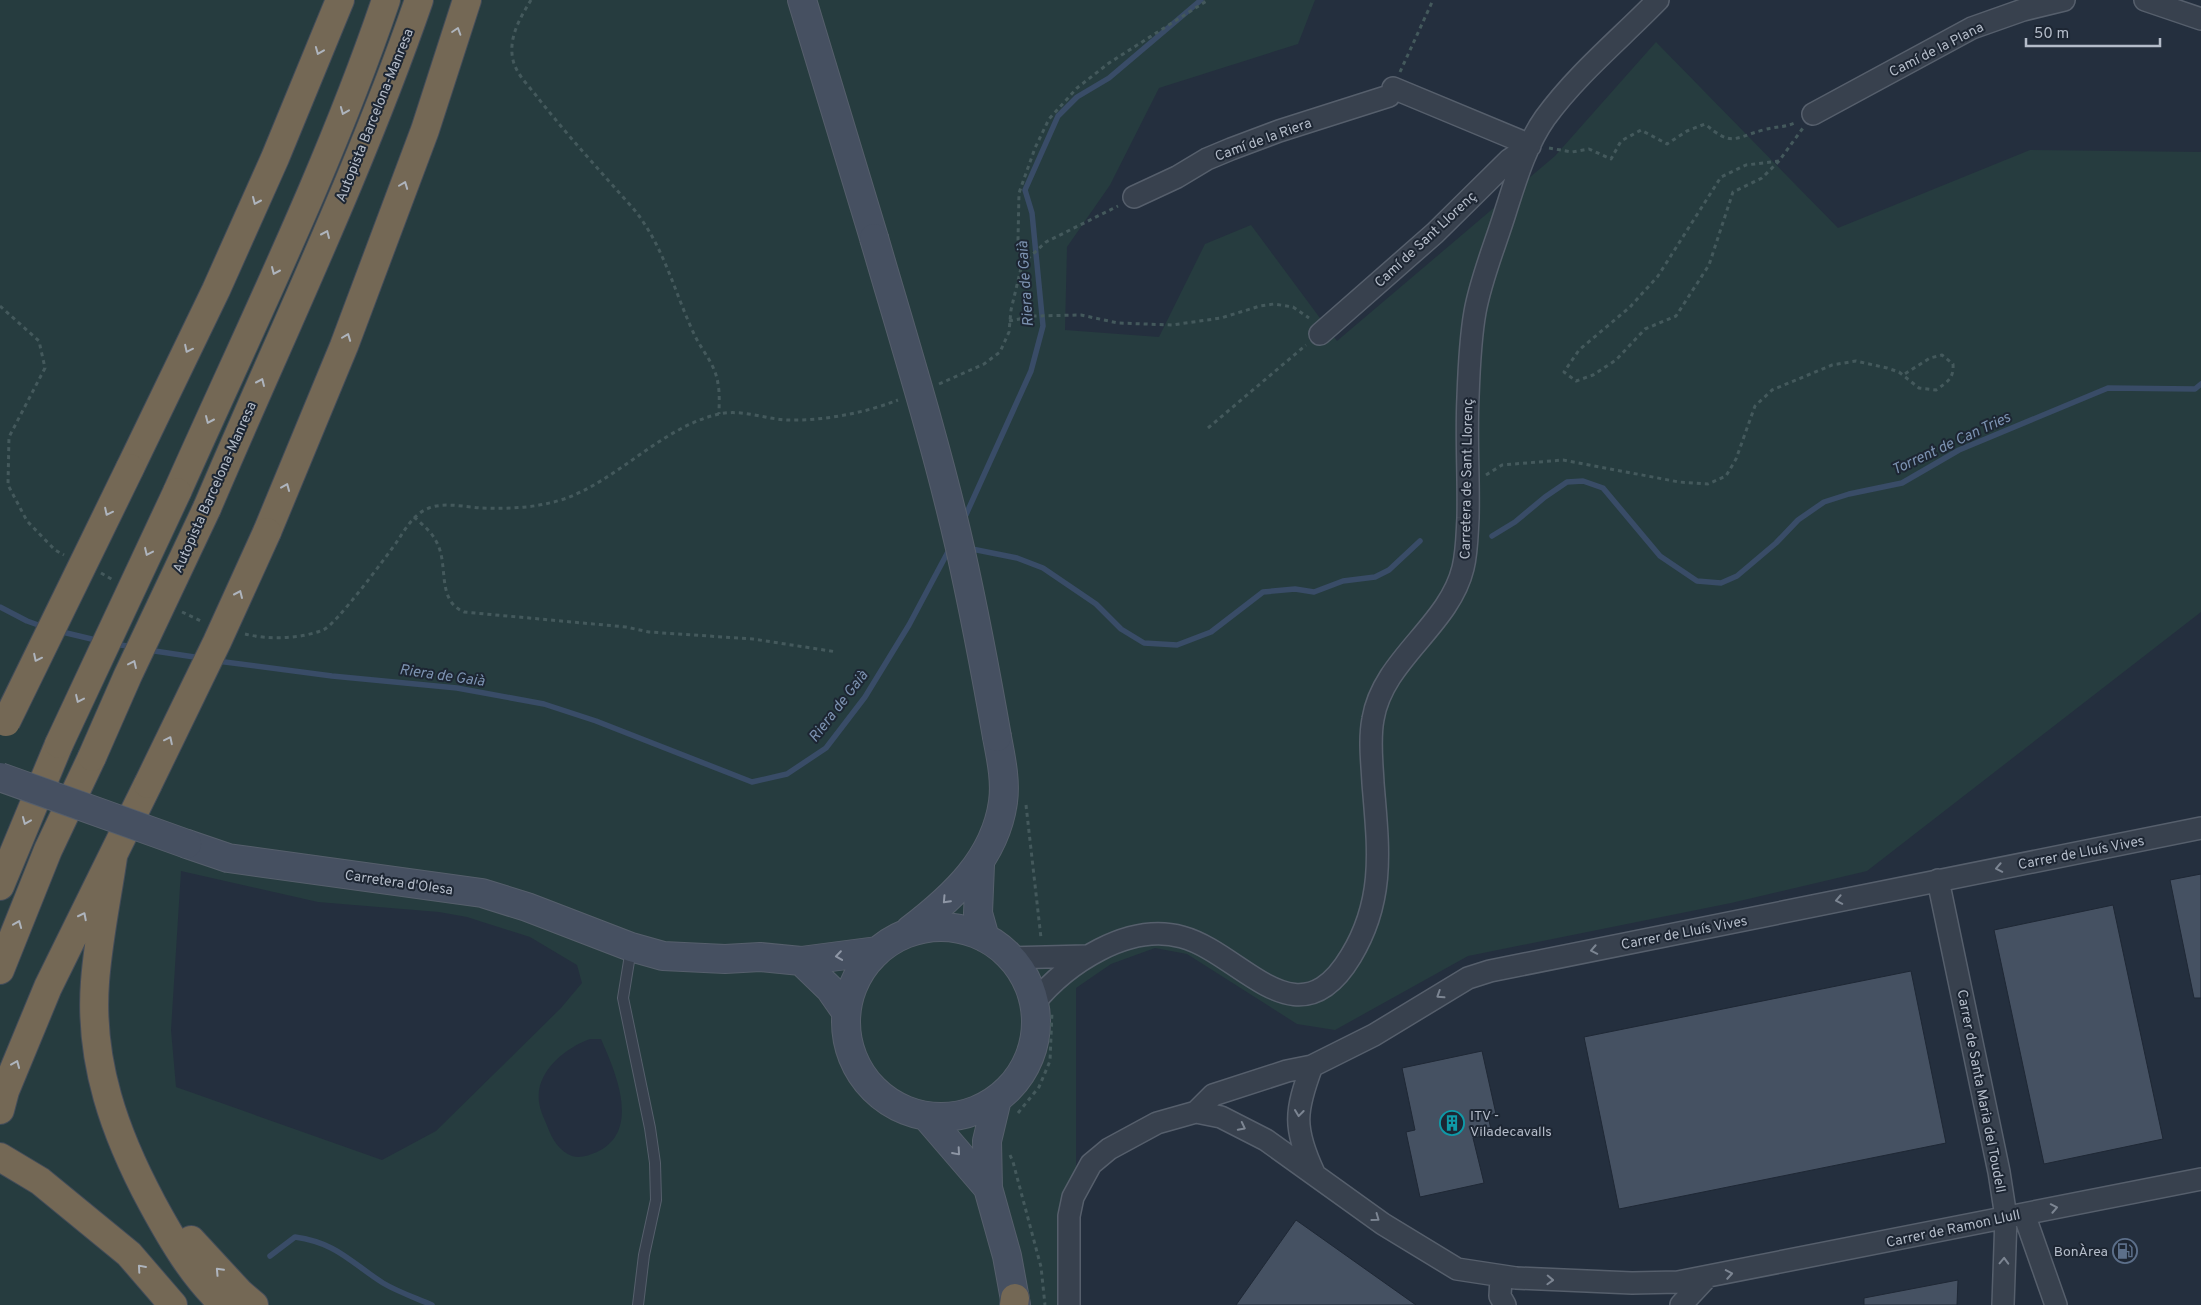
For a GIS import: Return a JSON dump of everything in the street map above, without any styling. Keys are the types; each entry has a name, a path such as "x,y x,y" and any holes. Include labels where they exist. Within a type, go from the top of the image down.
{"highway":[{"path":"0,886 59,744 177,492 309,195 372,41 386,0"},
{"name":"Autopista Barcelona-Manresa","path":"0,970 48,850 207,508 338,209 399,57 419,0"},
{"path":"0,1110 5,1091 48,987 218,642 267,532 344,346 425,130 467,0"},
{"path":"3,728 220,281 339,3"},
{"path":"113,857 95,982 97,1053 113,1120 129,1160 173,1243 210,1292 224,1305"},
{"path":"95,982 110,1071 121,1108 157,1188 195,1245 240,1293 254,1305"},
{"path":"0,1157 40,1181 129,1254 173,1305"}],"street":[{"path":"802,0 921,395 960,546 978,629 1003,775 1003,801 997,824 980,865 978,914 985,938"},
{"name":"Carretera de Sant Llorenç","path":"1034,1003 1055,979 1088,955 1139,936 1166,934 1196,942 1263,984 1287,994 1298,994 1319,989 1336,976 1353,952 1369,916 1376,888 1378,857 1371,748 1376,706 1398,667 1436,620 1455,591 1464,564 1467,548 1468,387 1476,309 1509,201 1530,146 1544,120 1581,75 1658,0"},
{"name":"Camí de la Plana","path":"1813,114 1972,28 2022,10 2064,0"},
{"path":"2144,0 2201,19"},
{"path":"1391,92 1530,146"},
{"name":"Camí de la Riera","path":"1134,197 1216,156 1279,131 1391,92"},
{"name":"Camí de Sant Llorenç","path":"1320,334 1435,233 1509,160 1530,146"},
{"name":"Carretera d'Olesa","path":"0,777 228,858 482,893 527,907 631,947 663,956 688,958 760,956 801,961 877,951"},
{"name":"Carrer de Lluís Vives","path":"1196,1112 1214,1095 1287,1071 1312,1066 1374,1035 1468,978 1490,971 2201,828"},
{"path":"980,865 940,907 905,934 877,951 858,976 851,990 846,1012 848,1043 856,1064 864,1077 879,1094 891,1103 912,1113 949,1117 985,1107 1005,1109"},
{"name":"Carrer de Santa Maria del Toudell","path":"1938,880 2000,1172 2015,1215 2003,1305"},
{"path":"905,934 929,928 945,927 970,931 985,938 1010,958 1025,978 1034,1003 1035,1032 1030,1055 1014,1083 1005,1109 987,1141 988,1188 1007,1256 1015,1303"},
{"name":"Carretera de Sant Llorenç","path":"1010,958 1088,955"},
{"path":"801,961 830,989 846,1012"},
{"path":"1312,1066 1301,1094 1298,1123 1302,1147 1315,1174"},
{"path":"1069,1305 1070,1216 1073,1197 1091,1164 1109,1149 1157,1123 1196,1112"},
{"name":"Carrer de Ramon Llull","path":"1196,1112 1220,1117 1266,1140 1383,1224 1457,1269 1501,1277 1632,1283 1678,1282 2201,1179"},
{"path":"926,1116 988,1188"},
{"path":"2015,1215 2056,1305"},
{"path":"1501,1277 1500,1296 1505,1305"},
{"path":"1680,1305 1706,1278"}],"lane":[{"path":"631,947 623,998 650,1128 655,1164 656,1200 644,1255 638,1305"}],"path":[{"path":"531,0 513,36 511,48 513,62 521,76 563,131 633,208 651,232 662,252 695,336 714,368 718,384 719,414"},
{"path":"938,384 964,374 1000,352 1009,332 1009,320 1022,264 1018,240 1019,193 1035,148 1049,119 1077,88 1109,63 1208,0"},
{"path":"1391,92 1433,0"},
{"path":"1530,146 1572,152 1590,149 1611,159 1621,141 1641,130 1667,144 1687,131 1705,124 1718,135 1736,140 1764,129 1784,128 1813,114"},
{"path":"1779,161 1746,165 1720,177 1658,276 1630,307 1580,350 1564,372 1576,381 1593,375 1616,360 1645,328 1676,316 1709,265 1733,192 1762,178 1779,161 1813,114"},
{"path":"1022,264 1046,242 1134,197"},
{"path":"1009,320 1036,316 1081,315 1118,323 1172,325 1221,318 1260,306 1274,304 1292,308 1308,317 1320,334 1208,428"},
{"path":"0,306 39,341 45,368 25,405"},
{"path":"1468,487 1502,465 1563,460 1679,482 1708,484 1726,476 1736,459 1755,406 1772,390 1832,365 1856,361 1887,368 1903,374 1919,388 1936,390 1952,379 1954,374 1953,364 1942,355 1930,358 1903,374"},
{"path":"429,508 452,505 536,507 564,499 612,473 674,432 719,414 737,413 787,420 813,419 866,410 904,398"},
{"path":"414,517 438,543 444,565 447,596 453,606 464,612 626,628 649,632 753,639 837,652"},
{"path":"1026,803 1041,945 1047,958"},
{"path":"1005,1109 1039,1087 1050,1061 1052,1003 1059,993 1055,979"},
{"path":"1006,1149 1013,1162 1039,1259 1045,1305"}],"green space":[{"path":"0,0 1315,0 1298,44 1159,88 1110,185 1067,247 1065,330 1159,337 1205,244 1251,225 1337,341 1555,156 1656,42 1838,228 2030,150 2201,152 2201,612 1867,871 1731,903 1468,956 1335,1030 1297,1024 1187,954 1155,948 1111,964 1076,988 1076,1305 0,1305","holes":["181,871 318,902 439,912 467,917 530,937 577,965 582,983 561,1008 436,1131 382,1160 176,1087 171,1030","590,1039 601,1039 607,1052 618,1083 622,1115 619,1130 611,1142 597,1152 575,1157 557,1145 552,1136 540,1109 539,1091 547,1071 554,1063 571,1048"]}],"building":[{"path":"2201,874 2201,998 2194,998 2170,880"},
{"path":"2113,905 2163,1139 2044,1164 1994,930"},
{"path":"1911,971 1946,1143 1619,1209 1584,1037"},
{"name":"ITV - Viladecavalls","path":"1482,1051 1496,1114 1488,1116 1492,1134 1473,1138 1484,1183 1420,1197 1406,1132 1415,1130 1402,1068"},
{"path":"1296,1220 1416,1305 1236,1305"},
{"path":"1958,1280 1957,1305 1864,1305 1864,1298"}],"waterway":[{"name":"Riera de Gaià","path":"964,519 1031,371 1043,326 1032,213 1025,190 1058,116 1077,97 1109,78 1201,0"},
{"name":"Torrent de Can Tries","path":"1492,536 1515,522 1545,497 1567,482 1583,481 1603,488 1660,556 1697,581 1721,583 1737,576 1776,543 1798,520 1824,502 1849,494 1902,483 1959,450 2108,388 2195,389 2201,384"},
{"name":"Torrent de Can Tries","path":"967,548 1017,558 1043,568 1096,604 1121,629 1144,643 1177,645 1211,632 1263,592 1295,589 1314,592 1343,581 1375,577 1389,570 1420,541"},
{"name":"Riera de Gaià","path":"217,661 332,676 457,688 544,704 596,721 752,782 787,774 826,748 865,697 909,625 950,548"},
{"name":"Riera de Gaià","path":"0,607 27,621 44,627"},
{"name":"Riera de Gaià","path":"58,631 100,641"},
{"name":"Riera de Gaià","path":"114,644 134,647"},
{"name":"Riera de Gaià","path":"148,650 201,658"},
{"path":"270,1256 295,1237 309,1240 342,1254 389,1286 432,1305"}],"place":[{"name":"ITV - Viladecavalls","path":"1452,1123"},
{"name":"BonÀrea","path":"2125,1251"}]}
